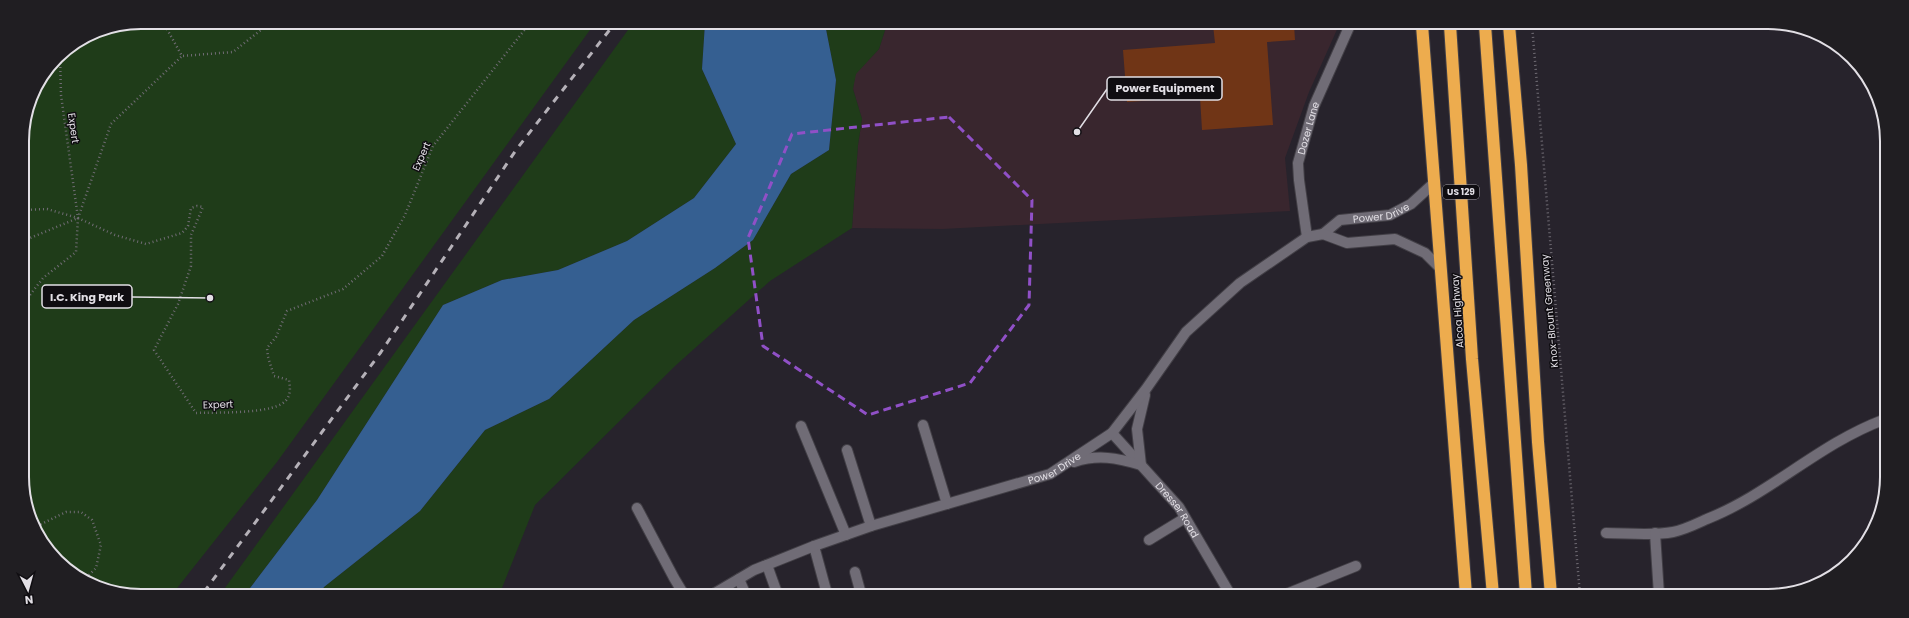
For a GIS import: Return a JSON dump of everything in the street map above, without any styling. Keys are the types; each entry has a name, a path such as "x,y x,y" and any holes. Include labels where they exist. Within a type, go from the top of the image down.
{"highway":[{"path":"1422,29 1466,589"},
{"name":"Alcoa Highway","path":"1450,29 1472,351 1492,589"},
{"path":"1485,29 1526,589"},
{"path":"1509,29 1522,173 1538,442 1550,589"}],"street":[{"name":"Dozer Lane","path":"1307,237 1298,180 1298,163 1314,106 1348,29"},
{"name":"Power Drive","path":"722,589 767,565 814,546 871,526 1050,474 1112,433 1146,389 1186,332 1240,283 1307,237 1323,234 1340,220 1390,215 1410,204 1434,183"},
{"path":"1323,234 1347,243 1396,239 1424,253 1441,269"},
{"path":"1061,467 1096,457 1120,459 1141,465 1137,429 1146,389"},
{"path":"1606,533 1673,532 1727,511 1743,503 1834,444 1880,421"},
{"path":"923,424 947,504"},
{"path":"801,426 846,535"},
{"name":"Dresser Road","path":"1112,433 1179,507 1227,589"},
{"path":"847,450 871,526"},
{"path":"638,508 681,589"},
{"path":"1149,540 1186,518"},
{"path":"1655,533 1659,589"},
{"path":"814,546 826,589"},
{"path":"767,565 776,589"},
{"path":"1299,589 1356,566"},
{"path":"855,572 860,589"},
{"path":"739,579 743,589"}],"path":[{"path":"166,29 182,56"},
{"path":"29,296 43,278 76,252 78,218 111,124 182,56 233,52 263,29"},
{"name":"Expert","path":"60,64 61,95 78,218 115,235 146,244 182,233 188,226 191,208 197,206 203,207 191,235 191,266 178,304 154,350 196,413 256,410 276,407 287,400 290,390 289,380 274,376 268,357 267,348 276,337 287,311 343,289 382,256 405,215 433,146 525,29"},
{"name":"Knox-Blount Greenway","path":"1532,29 1579,589"},
{"path":"29,210 47,209 78,218"},
{"path":"29,238 78,218"},
{"path":"40,525 66,512 81,512 92,520 100,545 96,568 88,576"}],"highlighted area":[{"path":"949,117 1032,200 1029,305 970,383 868,415 763,346 748,238 792,134"}],"shaded area":[{"path":"885,29 1337,29 1309,92 1285,158 1290,211 942,229 852,228 858,145 862,119 853,89 855,74 879,49"}],"green space":[{"path":"591,29 277,462 176,589 126,588 112,585 91,577 67,561 57,551 41,527 31,499 29,477 29,134 31,119 38,98 52,73 67,57 85,44 105,35 126,30"},
{"path":"629,29 705,29 702,69 736,144 694,198 627,241 558,270 502,280 443,305 317,500 249,589 224,589"},
{"path":"826,29 885,29 879,49 856,74 853,89 862,119 858,145 852,228 770,281 675,366 535,505 502,589 323,589 420,511 485,430 549,399 634,320 715,268 753,240 791,174 829,150 836,80"}],"water":[{"path":"705,29 826,29 836,80 829,150 791,174 753,240 715,268 634,320 549,399 485,430 420,511 323,589 249,589 317,500 443,305 502,280 558,270 627,241 694,198 736,144 702,69"}],"building":[{"path":"1213,29 1294,29 1295,40 1267,42 1273,125 1202,130 1200,97 1127,102 1123,50 1215,43"}],"railway":[{"path":"206,589 381,352 516,150 610,29"}],"place":[{"name":"Power Equipment","path":"1077,132"},
{"name":"I.C. King Park","path":"210,298"}]}
